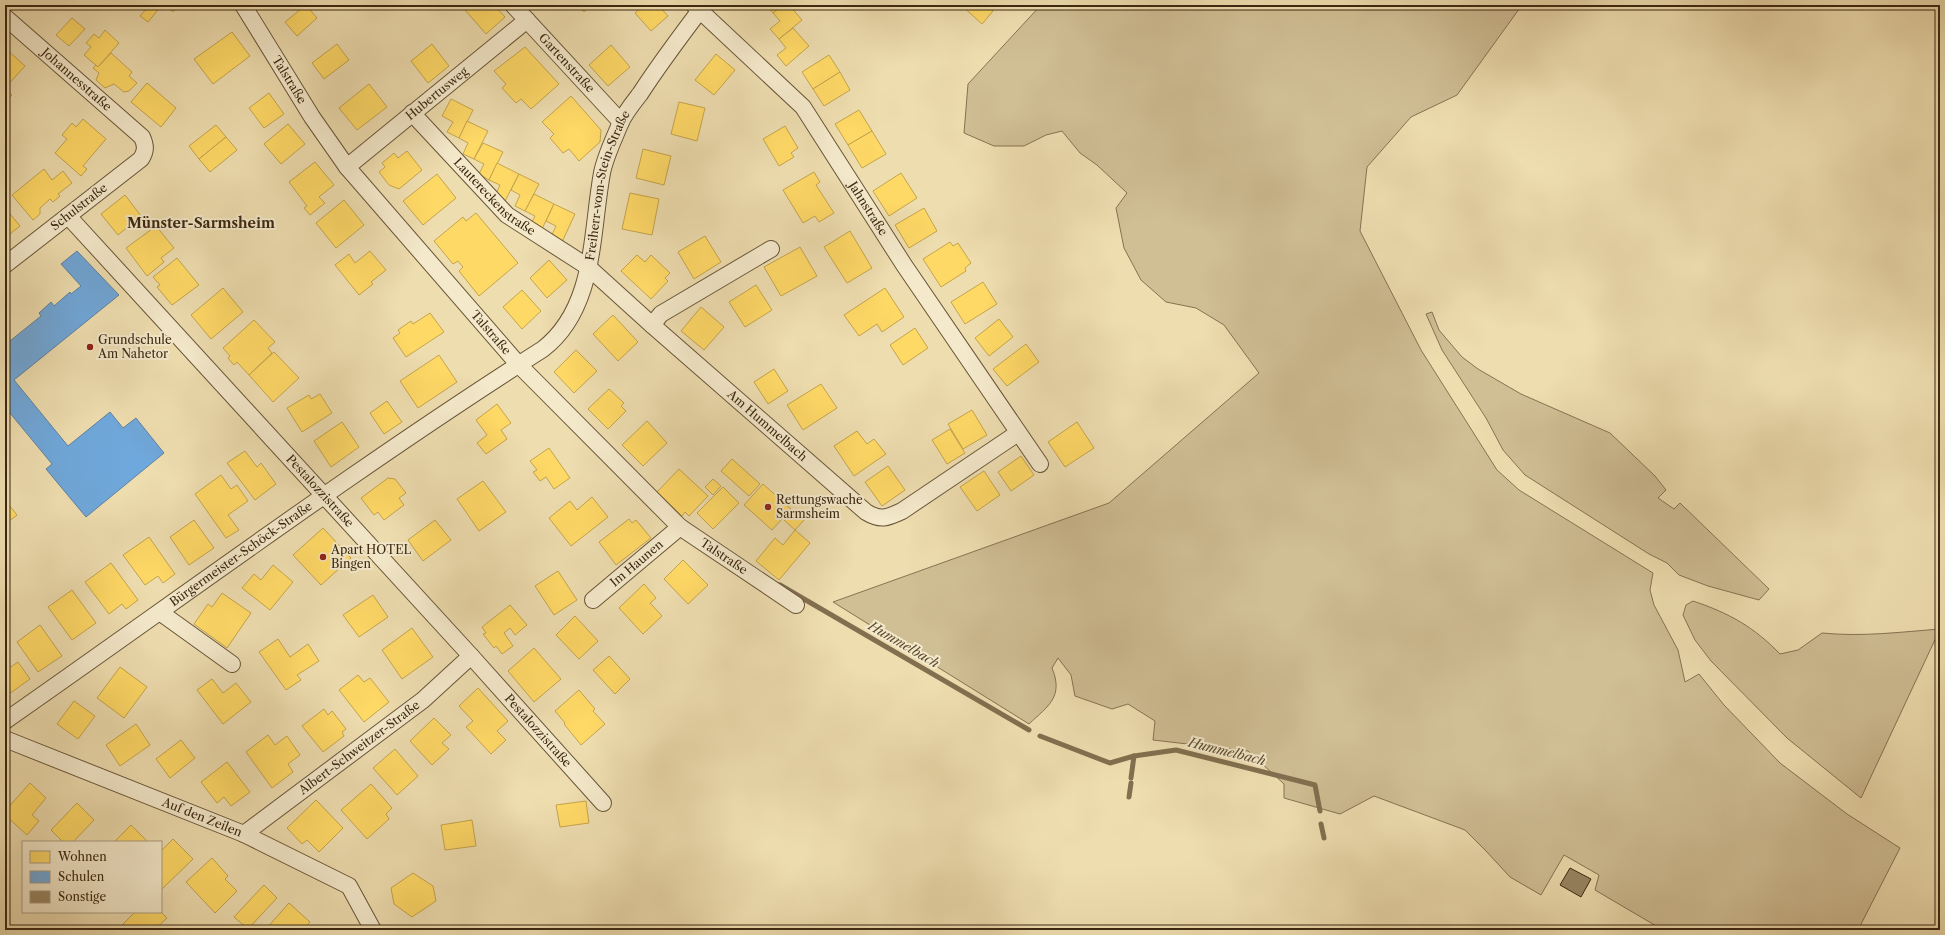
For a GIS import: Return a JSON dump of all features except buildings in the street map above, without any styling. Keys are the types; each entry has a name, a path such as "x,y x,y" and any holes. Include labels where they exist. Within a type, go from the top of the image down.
{"street":[{"name":"Talstraße","path":"243,5 312,117 347,167 518,364 680,527 796,605"},
{"name":"Gartenstraße","path":"513,5 621,122"},
{"name":"Freiherr-vom-Stein-Straße","path":"518,364 550,343 564,329 576,308 588,266 602,171 621,122 699,7"},
{"name":"Jahnstraße","path":"699,7 803,107 904,265 1040,464"},
{"name":"Johannesstraße","path":"5,17 142,137 145,144"},
{"name":"Hubertusweg","path":"347,167 527,20"},
{"name":"Lautereckenstraße","path":"412,113 507,216 588,266"},
{"name":"Schulstraße","path":"5,265 141,159 145,153 145,144"},
{"name":"Pestalozzistraße","path":"68,216 471,656 603,803"},
{"path":"652,325 660,314 771,248"},
{"name":"Am Hummelbach","path":"588,266 652,325 866,512 875,517 886,518 902,511 1018,433"},
{"name":"Bürgermeister-Schöck-Straße","path":"5,721 161,613 323,495 518,364"},
{"name":"Im Haunen","path":"593,600 680,527"},
{"path":"161,613 232,664"},
{"name":"Albert-Schweitzer-Straße","path":"244,834 423,700 471,656"},
{"name":"Auf den Zeilen","path":"5,739 244,834 349,886 373,930"}],"shaded area":[{"path":"1041,5 1522,5 1457,95 1411,117 1367,167 1360,231 1421,350 1497,470 1519,490 1653,573 1650,590 1654,605 1678,650 1685,682 1699,674 1724,705 1780,763 1847,814 1900,848 1858,930 1663,930 1595,890 1599,875 1564,855 1541,895 1510,877 1465,830 1374,796 1340,814 1284,798 1284,784 1248,751 1153,740 1155,721 1128,704 1112,709 1075,696 1071,675 1058,658 1052,668 1056,686 1055,694 1048,706 1029,724 833,602 1109,503 1259,373 1224,325 1196,308 1166,302 1141,280 1124,248 1116,208 1127,193 1097,165 1080,153 1062,131 1046,135 1024,146 994,146 964,133 968,84"},
{"path":"1432,312 1439,330 1462,357 1478,369 1521,394 1610,433 1655,476 1666,490 1658,498 1674,509 1680,503 1769,589 1759,600 1708,586 1679,575 1667,563 1649,554 1525,475 1503,450 1486,418 1442,350 1426,314"},
{"path":"1693,601 1740,622 1770,644 1780,654 1798,650 1822,633 1867,634 1940,629 1861,798 1787,738 1711,661 1695,640 1683,615 1686,605"}],"waterway":[{"name":"Hummelbach","path":"775,584 780,585 1029,730"},
{"name":"Hummelbach","path":"1040,736 1110,763 1134,756 1176,750 1315,785 1320,811"},
{"path":"1131,778 1134,756"},
{"path":"1129,797 1131,783"},
{"name":"Hummelbach","path":"1321,824 1324,838"}],"place":[{"name":"Grundschule Am Nahetor","path":"90,347"},
{"name":"Rettungswache Sarmsheim","path":"768,507"},
{"name":"Apart HOTEL Bingen","path":"323,557"}],"district":[{"name":"Münster-Sarmsheim","path":"201,223"}]}
